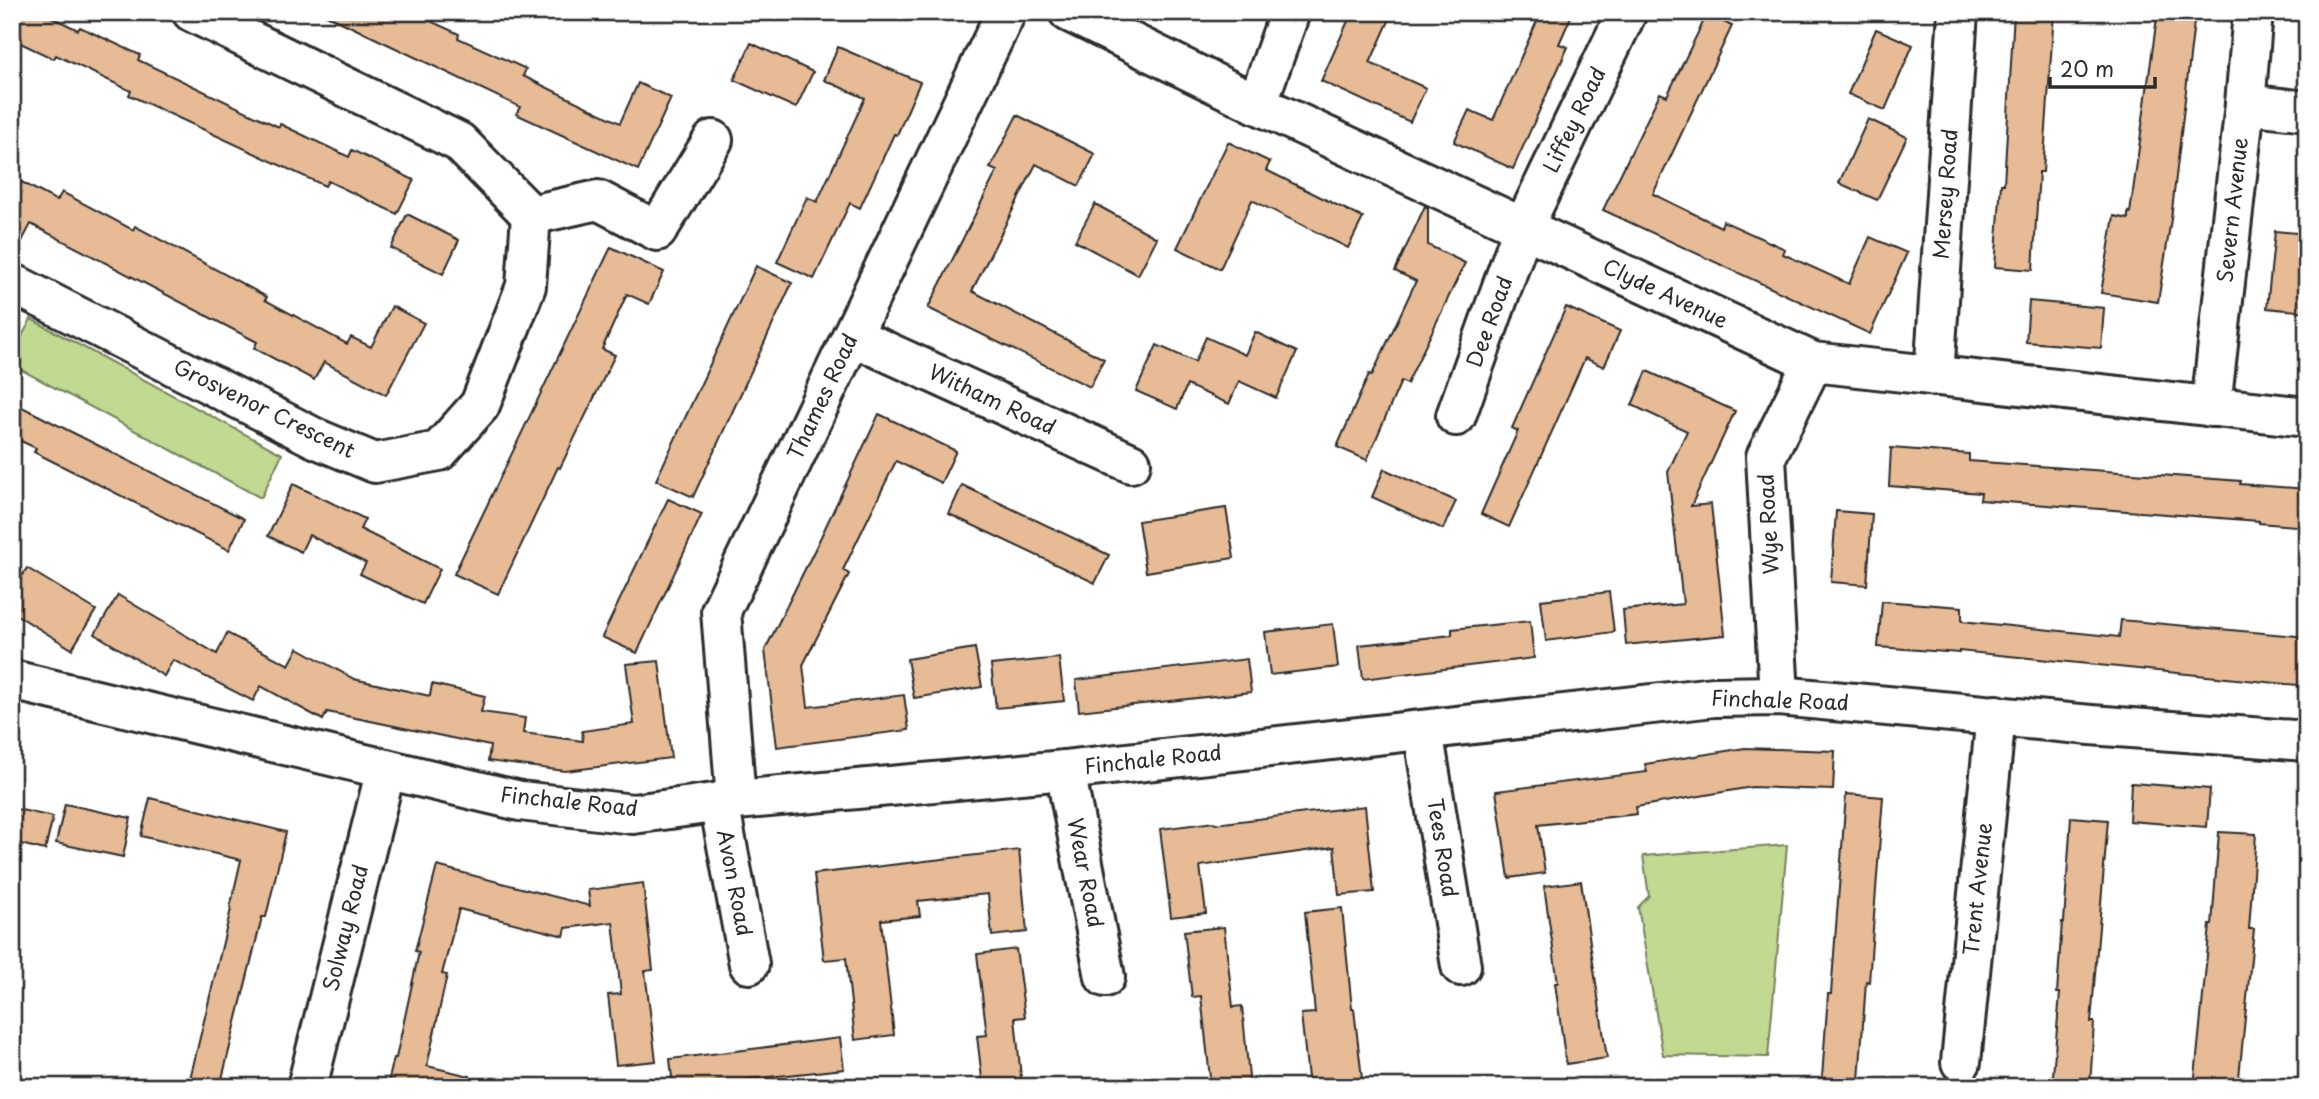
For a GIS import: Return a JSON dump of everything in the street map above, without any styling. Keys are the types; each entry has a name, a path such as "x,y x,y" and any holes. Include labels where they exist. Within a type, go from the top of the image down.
{"street":[{"path":"192,12 459,142 531,215 598,201 657,231 712,140"},
{"name":"Thames Road","path":"728,801 721,611 1006,12"},
{"name":"Clyde Avenue","path":"1069,12 1257,104 1813,362 2307,417"},
{"path":"1257,104 1290,12"},
{"name":"Liffey Road","path":"1523,228 1628,12"},
{"name":"Mersey Road","path":"1934,376 1958,12"},
{"name":"Severn Avenue","path":"2211,407 2253,12"},
{"path":"2245,104 2307,111"},
{"name":"Grosvenor Crescent","path":"12,283 315,438 376,463 439,451 480,405 526,286 531,215"},
{"name":"Dee Road","path":"1456,416 1523,228"},
{"name":"Witham Road","path":"852,336 1131,463"},
{"name":"Wye Road","path":"1779,696 1766,457 1813,362"},
{"name":"Finchale Road","path":"12,680 520,801 633,814 728,801 1065,770 1714,697 1779,696 2103,726 2307,741"},
{"name":"Trent Avenue","path":"1961,1062 1996,715"},
{"name":"Tees Road","path":"1423,730 1461,966"},
{"name":"Solway Road","path":"307,1087 386,769"},
{"name":"Wear Road","path":"1065,770 1105,977"},
{"name":"Avon Road","path":"728,801 749,964"}],"green space":[{"path":"31,319 282,454 261,498 12,365 12,355"},
{"path":"1787,845 1768,1057 1663,1055 1638,907 1649,896 1643,856"}],"building":[{"path":"12,12 41,12 78,30 80,27 140,55 138,60 279,127 280,124 349,157 352,150 414,180 397,214 328,181 325,186 129,95 131,91 56,55 54,59 12,39"},
{"path":"320,12 413,13 459,34 458,38 526,69 523,76 620,123 638,83 671,98 638,170 516,114 520,107"},
{"path":"1352,12 1393,12 1370,63 1426,88 1410,122 1321,81"},
{"path":"1541,12 1573,12 1559,44 1568,47 1513,169 1454,142 1469,110 1493,120"},
{"path":"2014,12 2054,12 2033,270 1995,267 2001,184 2004,184"},
{"path":"1707,14 1732,26 1653,194 1721,227 1723,221 1785,249 1783,254 1849,284 1870,237 1907,253 1870,334 1603,210 1660,93 1667,96"},
{"path":"2157,17 2194,22 2171,219 2158,302 2101,293 2114,216 2128,219 2128,212 2130,213"},
{"path":"1876,29 1913,45 1885,110 1848,94"},
{"path":"751,43 813,72 796,108 734,80"},
{"path":"838,47 920,82 860,208 850,203 814,279 777,262 807,197 817,202 865,98 824,80"},
{"path":"1017,115 1095,154 1079,186 1036,164 972,291 1104,359 1090,387 928,308 997,171 990,168"},
{"path":"1868,119 1907,137 1877,200 1839,183"},
{"path":"1228,142 1270,162 1266,170 1363,218 1348,248 1252,200 1220,269 1177,248"},
{"path":"12,177 57,201 62,192 133,230 135,226 267,297 265,300 347,344 351,337 371,347 392,306 424,323 386,395 324,362 314,380 254,348 257,342 31,224 12,260"},
{"path":"1095,204 1157,238 1138,275 1075,241"},
{"path":"1425,206 1428,208 1428,245 1465,263 1407,384 1401,381 1367,460 1337,447 1369,374 1372,375 1416,281 1395,271"},
{"path":"407,214 459,240 443,274 391,248"},
{"path":"2275,231 2307,234 2307,312 2267,308"},
{"path":"611,247 664,272 649,304 627,294 602,349 615,355 498,594 454,574"},
{"path":"756,266 792,283 693,497 656,480"},
{"path":"2029,301 2104,308 2101,348 2026,342"},
{"path":"1566,307 1620,331 1604,367 1585,358 1509,527 1481,514 1518,431 1512,428"},
{"path":"1255,332 1297,352 1276,398 1239,381 1229,404 1187,385 1177,409 1136,391 1157,345 1195,362 1206,337 1245,355"},
{"path":"1647,371 1735,411 1691,506 1711,504 1725,635 1626,645 1623,610 1683,604 1668,472 1687,431 1632,405"},
{"path":"12,402 244,519 229,550 34,452 36,448 12,437"},
{"path":"879,414 956,451 941,483 896,461 843,570 849,574 803,665 808,707 904,695 909,730 777,747 765,650"},
{"path":"1891,448 1969,454 1969,461 2241,481 2240,484 2307,489 2307,527 1980,500 1981,493 1889,486"},
{"path":"1384,469 1456,501 1443,529 1372,497"},
{"path":"293,484 365,519 360,529 440,569 423,604 360,574 366,563 309,535 301,552 268,536"},
{"path":"962,485 1109,555 1095,583 949,514"},
{"path":"668,499 702,514 637,653 602,637"},
{"path":"1226,508 1234,558 1146,572 1138,521"},
{"path":"1836,511 1872,514 1867,585 1831,582"},
{"path":"27,568 96,610 72,649 12,612 12,591"},
{"path":"1609,592 1614,632 1546,641 1541,600"},
{"path":"118,595 217,654 227,633 289,665 298,648 354,679 430,696 432,684 485,696 481,712 525,718 523,733 583,741 582,731 634,724 626,664 659,661 671,758 565,771 488,761 490,746 327,712 323,720 261,686 253,701 173,660 164,676 95,634"},
{"path":"1882,601 1962,607 1962,621 2119,637 2121,620 2307,637 2307,686 1959,651 1878,647"},
{"path":"1530,621 1534,658 1363,679 1359,645 1452,635 1452,629"},
{"path":"1333,624 1338,667 1270,675 1265,632"},
{"path":"975,648 982,687 914,698 907,659"},
{"path":"1059,658 1064,701 996,708 991,665"},
{"path":"1247,659 1251,692 1079,711 1076,680"},
{"path":"1745,748 1835,751 1833,790 1752,787 1636,807 1637,814 1538,825 1545,873 1509,878 1496,791 1647,772 1645,764"},
{"path":"2131,783 2210,789 2207,827 2129,821"},
{"path":"1846,794 1883,797 1859,1081 1822,1078"},
{"path":"150,798 286,832 220,1087 188,1087 241,860 141,836"},
{"path":"65,804 131,818 123,857 56,843"},
{"path":"1365,806 1374,892 1339,895 1334,847 1200,866 1206,913 1171,917 1160,829"},
{"path":"12,808 53,817 45,850 12,842"},
{"path":"2071,817 2108,820 2091,1022 2094,1022 2090,1087 2052,1087 2060,993 2057,993"},
{"path":"2219,832 2256,834 2249,929 2254,929 2238,1087 2194,1087 2212,925"},
{"path":"1019,850 1027,932 992,936 988,894 918,901 920,916 881,920 894,1035 855,1040 846,958 824,960 814,874"},
{"path":"437,866 590,906 588,890 643,883 653,970 645,971 656,1061 616,1065 608,995 621,994 613,922 566,928 564,936 459,909 442,974 447,975 427,1066 470,1076 469,1087 387,1087 419,952 415,951"},
{"path":"1581,881 1607,1058 1566,1064 1544,886"},
{"path":"1342,908 1363,1087 1309,1087 1301,1014 1315,1013 1305,912"},
{"path":"1224,927 1233,1007 1242,1006 1250,1087 1211,1087 1201,996 1192,997 1184,931"},
{"path":"1016,949 1025,1017 1015,1018 1022,1087 983,1087 977,1036 987,1035 977,954"},
{"path":"840,1038 844,1069 673,1087 670,1059"}]}
